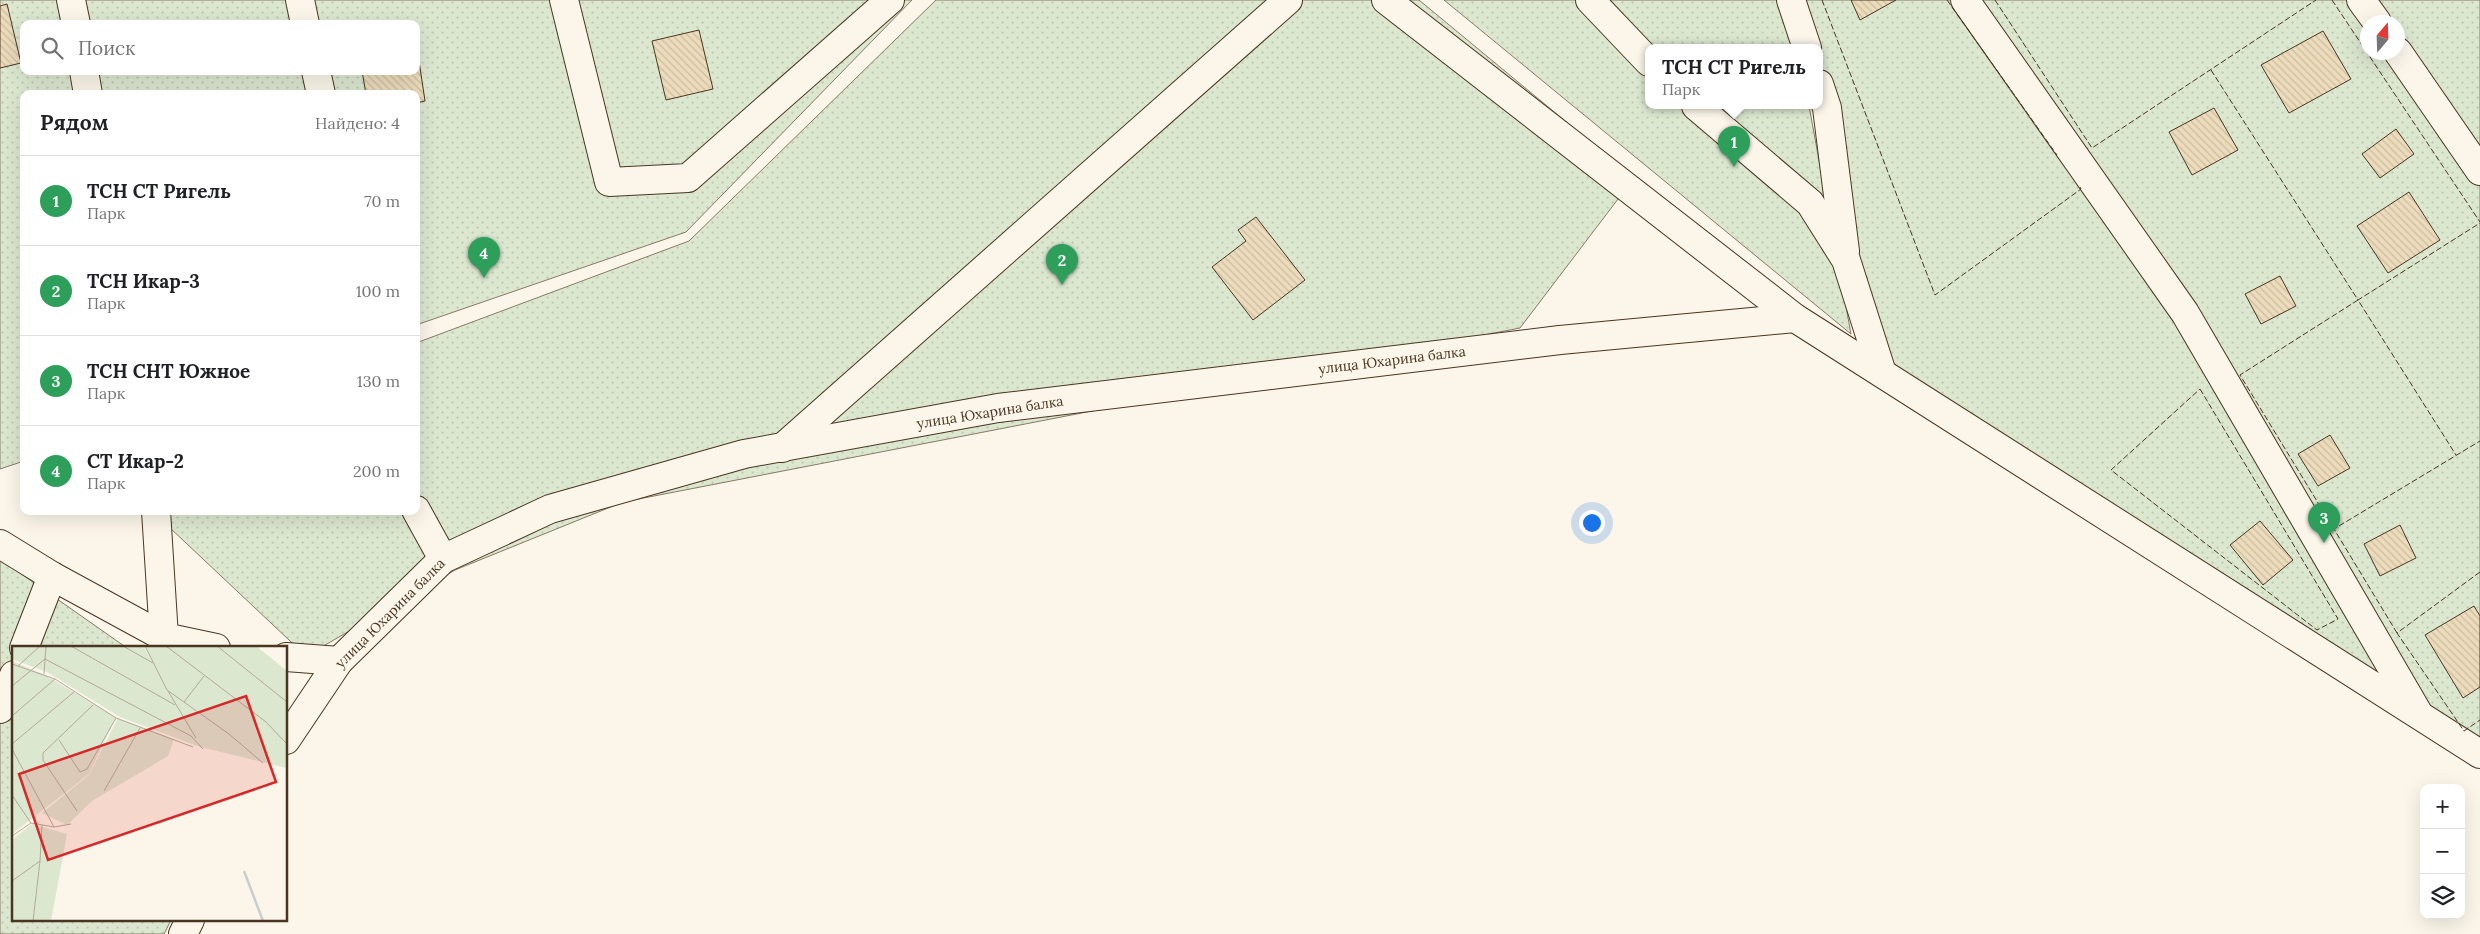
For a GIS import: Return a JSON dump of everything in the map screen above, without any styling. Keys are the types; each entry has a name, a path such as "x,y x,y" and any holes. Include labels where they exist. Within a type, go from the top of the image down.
{"street":[{"path":"71,0 75,20"},
{"path":"300,0 305,20"},
{"path":"564,0 609,182 688,178 890,0"},
{"path":"782,448 1288,0"},
{"path":"1386,0 1795,318 2480,754"},
{"path":"1590,0 1645,58"},
{"path":"1791,0 1806,44"},
{"path":"1965,0 2185,313 2420,716"},
{"path":"2361,0 2372,15"},
{"path":"2404,60 2480,171"},
{"path":"85,75 87,90"},
{"path":"317,75 320,90"},
{"path":"1823,96 1827,108 1846,260 1882,373"},
{"path":"1700,109 1810,203 1846,260"},
{"name":"улица Юхарина балка","path":"288,737 339,660 443,559 550,509 744,454 998,408 1560,340 1795,318"},
{"path":"156,515 164,637"},
{"path":"419,515 443,559"},
{"path":"0,544 52,576 164,637 207,646"},
{"path":"25,646 52,576"},
{"path":"288,657 339,660"},
{"path":"0,710 12,679"},
{"path":"183,934 189,922"}],"green space":[{"path":"0,0 912,0 686,232 420,324 420,90 20,90 20,462 0,469"},
{"path":"936,0 1419,0 1634,178 1520,328 623,502 455,570 306,656 156,515 420,515 420,342 689,241"},
{"path":"1444,0 1789,0 1797,44 1645,44 1645,109 1810,109 1851,334"},
{"path":"1799,0 2480,0 2480,739 1858,347 1818,109 1823,109 1823,44 1817,44"},
{"path":"0,559 124,646 12,646 12,922 170,922 164,934 0,934"}],"building":[{"path":"1851,0 1896,0 1860,20"},
{"path":"7,4 20,63 0,68 0,6"},
{"path":"699,30 713,89 666,100 652,41"},
{"path":"2323,31 2351,79 2289,113 2261,65"},
{"path":"420,68 425,101 420,102 420,90 365,90 363,75 420,75"},
{"path":"2214,108 2238,150 2192,175 2169,132"},
{"path":"2396,129 2414,154 2380,178 2362,154"},
{"path":"2409,192 2440,240 2388,273 2357,226"},
{"path":"1256,217 1305,280 1253,320 1212,267 1246,241 1238,230"},
{"path":"2280,276 2296,306 2261,324 2245,294"},
{"path":"2330,435 2350,468 2318,486 2298,454"},
{"path":"2260,521 2293,560 2263,585 2230,545"},
{"path":"2400,525 2416,558 2380,576 2364,544"},
{"path":"2474,606 2480,616 2480,687 2463,698 2425,635"}],"fence":[{"path":"1822,0 1935,295 2081,189 2080,187"},
{"path":"1947,0 2057,155"},
{"path":"1995,0 2092,148 2316,0"},
{"path":"2332,0 2480,222"},
{"path":"2211,70 2358,300 2480,223"},
{"path":"2334,529 2240,375 2358,300 2456,455"},
{"path":"2200,389 2338,619 2317,630 2111,470 2200,389"},
{"path":"2397,633 2334,529 2480,441"},
{"path":"2480,572 2397,633 2464,731 2480,720"}],"place":[{"name":"ТСН СТ Ригель","path":"1734,167"},
{"name":"СТ Икар-2","path":"484,278"},
{"name":"ТСН Икар-3","path":"1062,285"},
{"name":"ТСН СНТ Южное","path":"2324,543"}]}
